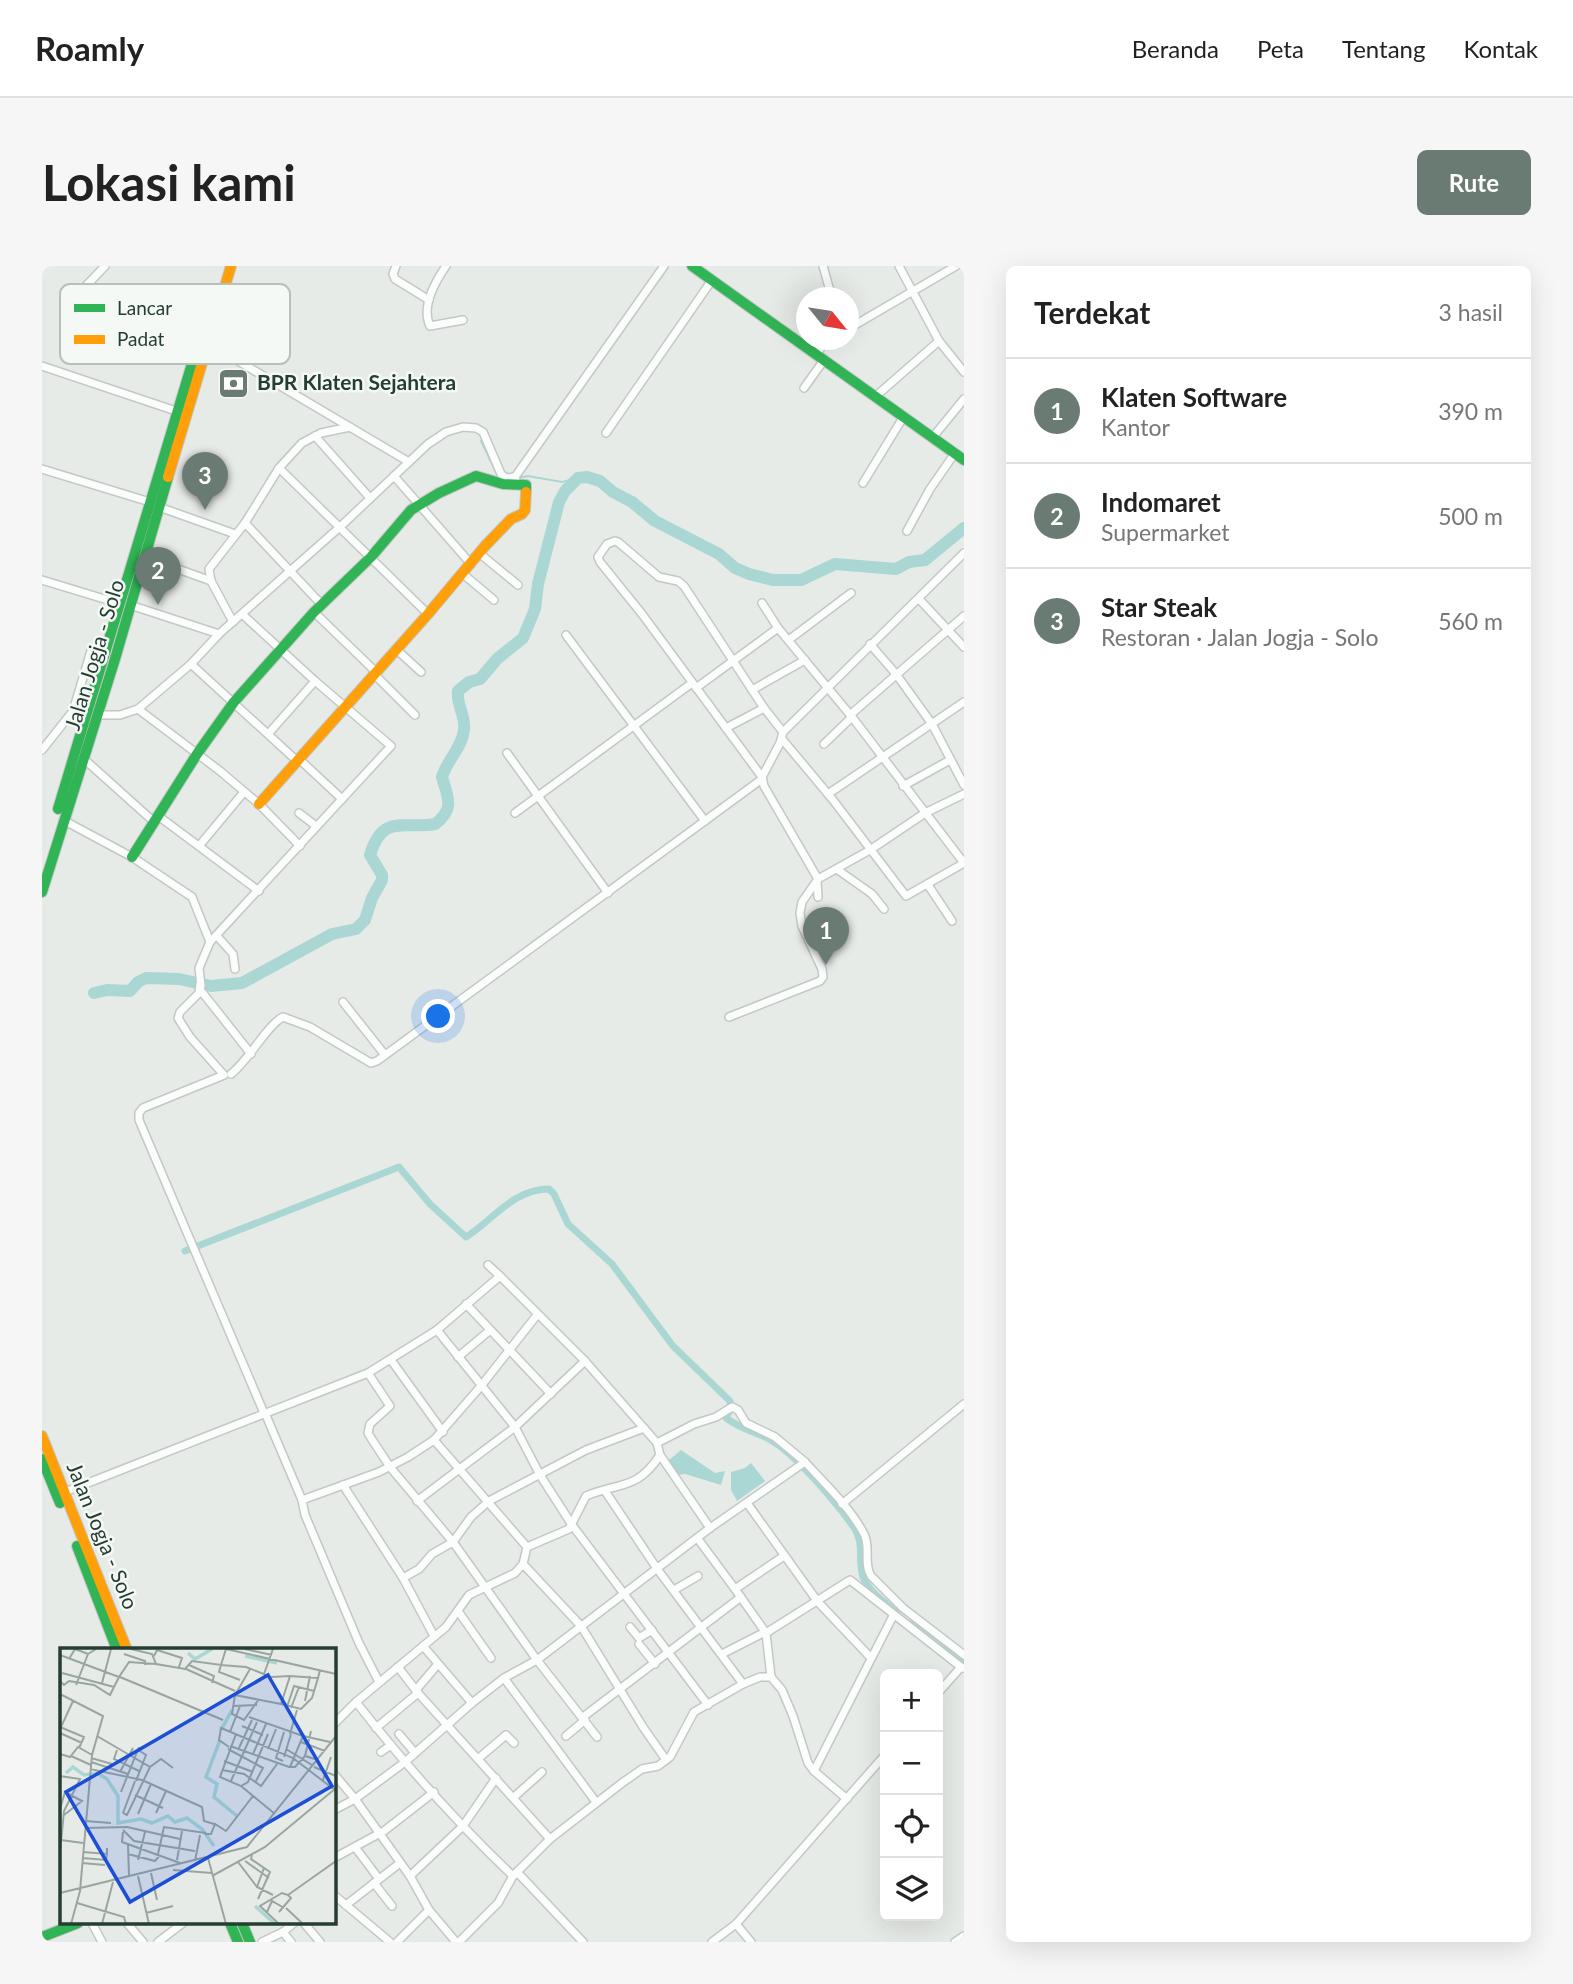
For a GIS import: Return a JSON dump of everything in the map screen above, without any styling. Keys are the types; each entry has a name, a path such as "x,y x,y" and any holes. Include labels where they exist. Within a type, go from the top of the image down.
{"main road":[{"name":"Jalan Jogja - Solo","path":"215,284 221,266"},
{"name":"Jalan Jogja - Solo","path":"224,284 230,266"},
{"path":"692,266 959,456"},
{"name":"Jalan Jogja - Solo","path":"125,605 145,557 176,411 191,364"},
{"name":"Jalan Jogja - Solo","path":"42,892 98,715 111,653 200,364"},
{"path":"132,857 197,754 234,702 411,510 476,476 482,475 503,484 516,480 524,484 527,488 525,510 522,514 511,519 479,553 259,804"},
{"path":"42,862 111,653"},
{"name":"Jalan Jogja - Solo","path":"42,1436 126,1648"},
{"path":"42,1460 116,1648"},
{"path":"42,1937 75,1924"},
{"path":"230,1924 238,1942"},
{"path":"242,1924 250,1942"}],"street":[{"path":"88,284 105,266"},
{"path":"396,266 393,274 395,279 429,300"},
{"path":"446,266 429,300 427,315 430,326 463,320"},
{"path":"98,715 120,715 138,709 191,664 219,634 409,462 453,428 476,428 485,435 501,474 516,480 664,266"},
{"path":"823,266 829,287"},
{"path":"899,266 939,341 964,372"},
{"path":"859,323 956,266"},
{"path":"606,433 712,280"},
{"path":"876,396 939,341"},
{"path":"804,388 822,350"},
{"path":"243,364 409,462"},
{"path":"42,366 176,411"},
{"path":"933,437 964,399"},
{"path":"863,483 904,416"},
{"path":"233,622 211,580 209,569 245,523 279,468 303,443 315,436 350,426"},
{"path":"315,436 370,498"},
{"path":"907,531 930,489 959,456"},
{"path":"42,468 236,534"},
{"path":"279,468 428,614"},
{"path":"394,476 471,564"},
{"path":"245,523 290,571 318,608 375,673 415,715"},
{"path":"762,603 778,628 790,639 851,716 964,863 906,896 782,736 684,586 678,581 659,577 618,542 611,542 599,554 600,562 762,778 818,880 818,897"},
{"path":"479,553 519,585"},
{"path":"231,1074 251,1055 277,1020 283,1017 310,1027 371,1063 386,1055 762,778 782,736 870,644 964,553"},
{"path":"145,557 211,580"},
{"path":"463,573 494,600"},
{"path":"42,580 219,634"},
{"path":"790,639 850,593"},
{"path":"919,599 964,647"},
{"path":"242,614 391,746 210,942 199,968 200,992 180,1012 178,1018 190,1037 223,1075 143,1108 139,1113 139,1120 272,1436 302,1500 305,1515 359,1643 379,1682"},
{"path":"824,744 896,674 964,617"},
{"path":"515,813 632,725 733,661 778,628"},
{"path":"566,635 705,821"},
{"path":"870,644 896,674 932,724 964,785"},
{"path":"396,649 421,672"},
{"path":"42,750 73,711 91,651"},
{"path":"752,691 805,660"},
{"path":"191,664 342,799"},
{"path":"269,733 315,681"},
{"path":"828,794 964,702"},
{"path":"726,728 764,708"},
{"path":"138,709 259,804 300,846"},
{"path":"507,753 608,892"},
{"path":"84,759 155,818 199,846 259,891"},
{"path":"904,786 950,760"},
{"path":"199,846 244,792"},
{"path":"729,1017 820,981 823,977 822,969 802,926 800,913 802,902 818,880 870,850 925,813 964,794"},
{"path":"299,813 316,826"},
{"path":"63,820 132,857 192,897 210,942"},
{"path":"838,870 872,894 884,909"},
{"path":"928,885 952,921"},
{"path":"217,936 233,954 235,969"},
{"path":"201,987 251,1055"},
{"path":"343,1002 386,1055"},
{"path":"488,1265 585,1362 657,1443 660,1455 710,1528"},
{"path":"65,1492 368,1373 437,1330 500,1276"},
{"path":"466,1304 551,1394"},
{"path":"302,1500 390,1467 435,1440 537,1315"},
{"path":"437,1330 515,1427 540,1475 572,1525 708,1704"},
{"path":"458,1357 489,1331"},
{"path":"391,1360 443,1432"},
{"path":"417,1501 515,1427 585,1362"},
{"path":"368,1373 390,1406 370,1424 368,1433 390,1467 453,1542 537,1660 597,1737"},
{"path":"842,1504 964,1404"},
{"path":"657,1443 694,1424 716,1418 732,1407 738,1410 746,1423 775,1437 804,1462 842,1504 864,1535 868,1572 871,1576 903,1608 964,1655"},
{"path":"404,1578 419,1569 432,1554 453,1542 471,1517 489,1501 586,1450 644,1428"},
{"path":"435,1440 527,1547"},
{"path":"527,1547 565,1531 572,1525 586,1496 633,1483 660,1455"},
{"path":"336,1809 355,1799 405,1762 504,1678 537,1660 710,1528 804,1462"},
{"path":"343,1485 404,1578 434,1636"},
{"path":"605,1491 658,1570 743,1684"},
{"path":"747,1503 817,1601 871,1658"},
{"path":"698,1539 765,1633 771,1677 786,1699 806,1758 814,1771 847,1799"},
{"path":"336,1722 379,1682 446,1627 469,1594 507,1578 523,1564 527,1547"},
{"path":"736,1589 784,1556"},
{"path":"523,1564 581,1626 666,1760"},
{"path":"674,1590 698,1576"},
{"path":"722,1654 765,1633 849,1580 962,1668 943,1688"},
{"path":"566,1737 584,1719 741,1597"},
{"path":"458,1611 491,1658"},
{"path":"814,1771 893,1616"},
{"path":"630,1627 639,1638 652,1630"},
{"path":"639,1644 654,1664"},
{"path":"423,1646 472,1703"},
{"path":"376,1728 417,1692 438,1664"},
{"path":"398,1667 417,1692 550,1839"},
{"path":"336,1776 410,1877 429,1910 458,1942 498,1903 515,1874 550,1839 642,1769 654,1768 666,1760 679,1743 692,1714 760,1676 771,1677"},
{"path":"504,1678 596,1802"},
{"path":"356,1702 405,1762 463,1826 583,1942"},
{"path":"399,1734 415,1753"},
{"path":"479,1758 506,1735 514,1743"},
{"path":"381,1752 391,1745"},
{"path":"712,1942 736,1924 880,1761"},
{"path":"514,1797 542,1772"},
{"path":"410,1877 463,1826 496,1778"},
{"path":"336,1857 379,1834 434,1792"},
{"path":"355,1847 392,1906"},
{"path":"346,1905 400,1863"},
{"path":"336,1897 390,1942"},
{"path":"397,1942 429,1910"},
{"path":"93,1924 102,1942"},
{"path":"128,1924 143,1942"},
{"path":"158,1942 182,1924"},
{"path":"262,1942 293,1924"},
{"path":"305,1924 320,1942"},
{"path":"736,1924 751,1942"},
{"path":"283,1931 291,1942"},
{"path":"955,1942 964,1936"}],"water":[{"path":"681,1450 715,1473 725,1471 721,1485 685,1474 676,1475 668,1461"},
{"path":"751,1463 765,1481 737,1501 731,1490 731,1472"}],"waterway":[{"path":"481,441 496,472"},
{"path":"518,478 528,476 562,482 578,478"},
{"path":"94,993 107,990 130,991 146,978 179,979 211,986 242,983 332,934 356,929 365,920 372,898 382,880 382,875 370,855 381,833 396,826 435,824 446,813 448,796 442,777 464,730 458,691 469,682 480,679 497,659 523,638 535,609 538,584 559,502 565,491 578,478 587,477 600,481 655,521 719,554 735,568 773,580 801,580 835,564 896,569 909,562 925,560 964,528"},
{"path":"185,1251 399,1167 430,1204 466,1237 514,1200 536,1190 549,1189 568,1224 612,1264 673,1346 730,1401 731,1408 726,1418 784,1449 839,1508 858,1534 865,1582 896,1612"},
{"path":"911,1623 964,1663"}],"traffic: fast":[{"path":"692,266 964,460"},
{"path":"58,809 192,364"},
{"path":"132,857 197,754 234,702 314,612 371,557 411,510 476,476 503,484 526,485 526,492"},
{"path":"42,892 115,659 168,477"},
{"path":"42,1459 60,1503"},
{"path":"77,1546 116,1648"},
{"path":"42,1937 75,1924"},
{"path":"230,1924 238,1942"},
{"path":"242,1924 250,1942"}],"traffic: slow":[{"path":"226,284 231,266"},
{"path":"168,477 202,364"},
{"path":"259,804 485,546 511,519 522,514 525,510 526,492"},
{"path":"42,1436 126,1648"}],"place":[{"name":"BPR Klaten Sejahtera","path":"234,383"},
{"name":"Star Steak","path":"205,510"},
{"name":"Indomaret","path":"158,605"},
{"name":"Klaten Software","path":"826,965"}]}
